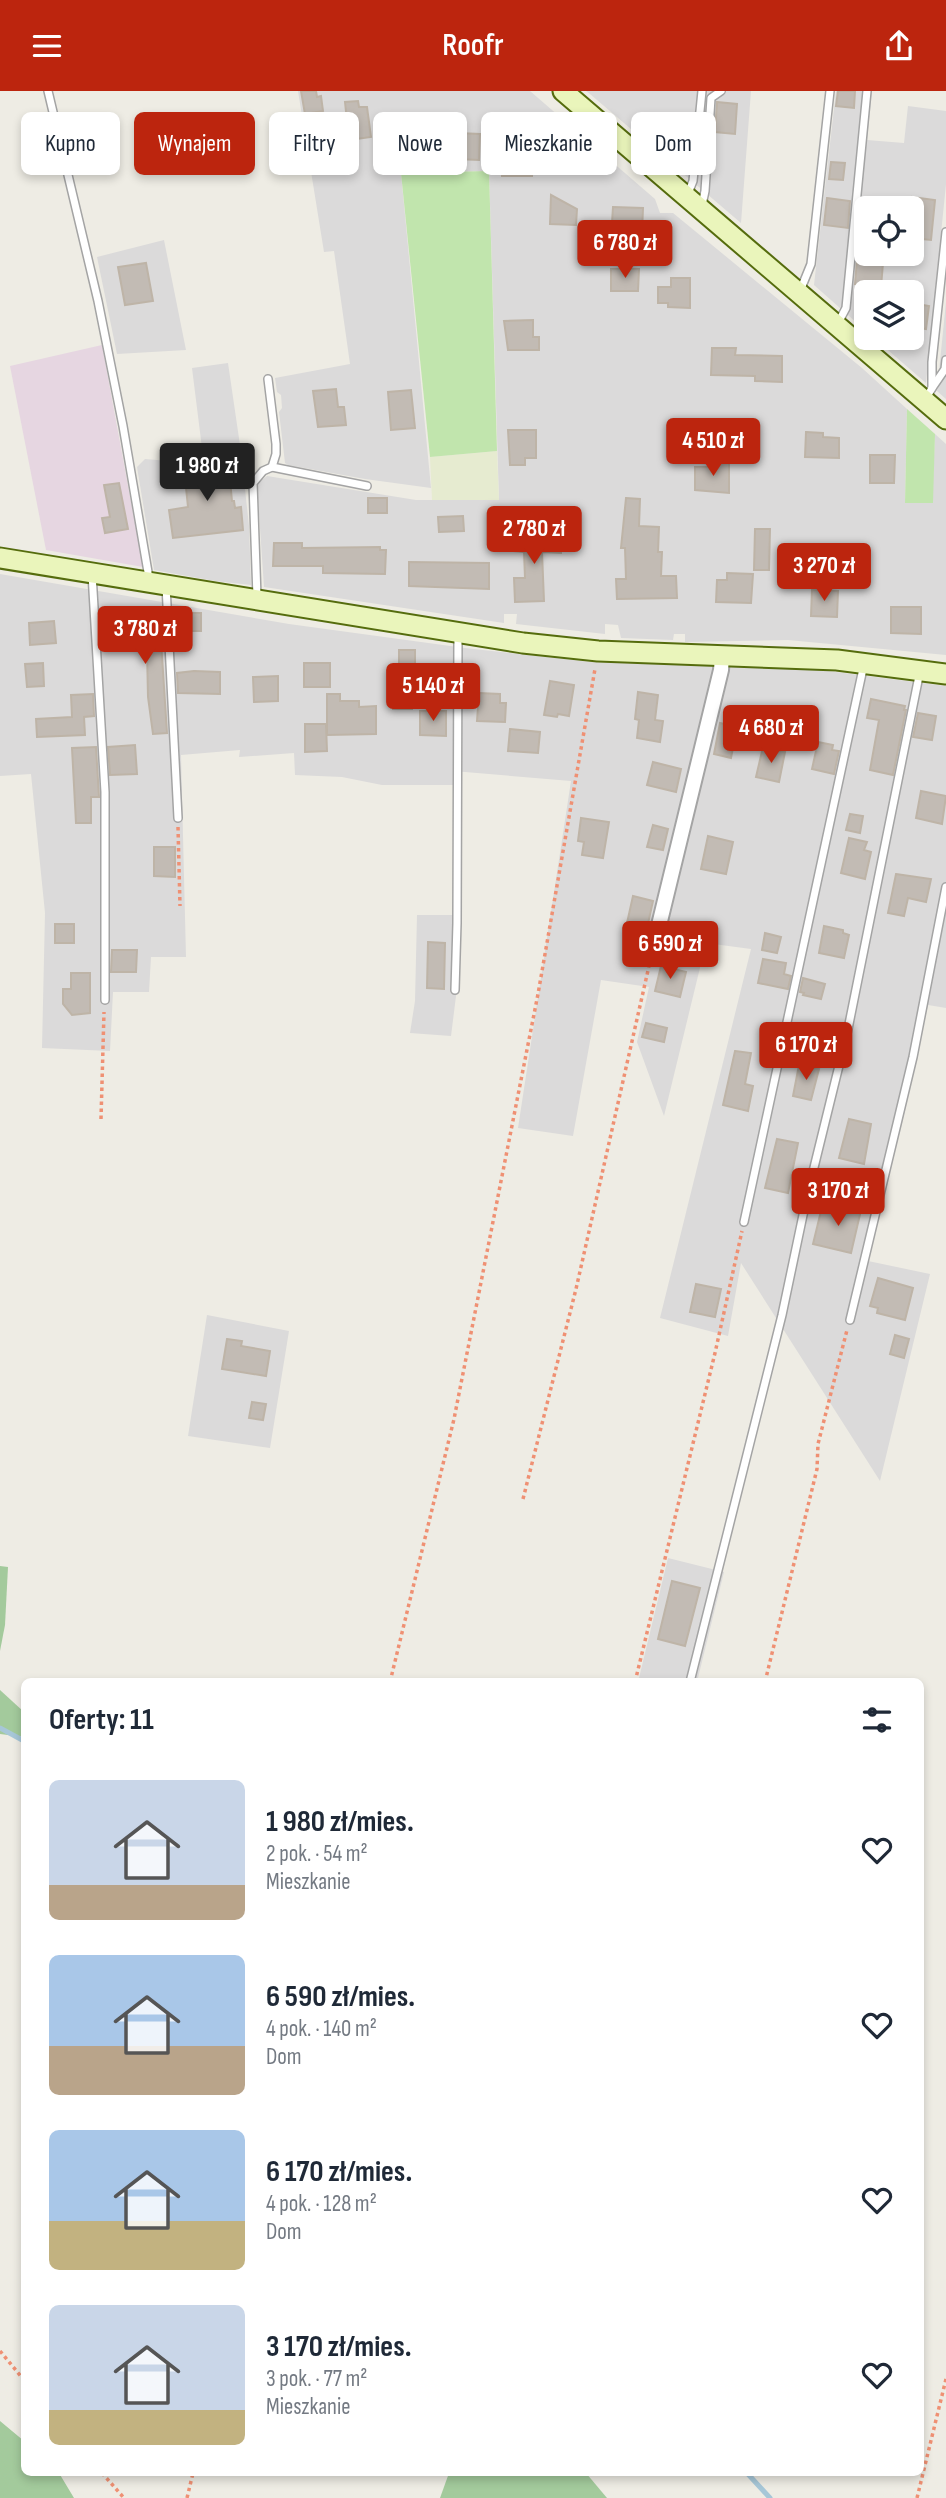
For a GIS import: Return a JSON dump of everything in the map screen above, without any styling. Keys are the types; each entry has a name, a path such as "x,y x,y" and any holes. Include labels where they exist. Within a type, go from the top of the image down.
{"street":[{"path":"572,95 837,324 928,394 946,419"},
{"path":"0,558 458,633 598,651 722,657 790,657 946,674"},
{"path":"652,954 722,657"}],"lane":[{"path":"48,91 99,301 148,572 156,584 178,818"},
{"path":"694,203 693,181 702,91"},
{"path":"694,203 705,191 711,98 721,91"},
{"path":"800,292 811,264 830,91"},
{"path":"837,324 846,308 867,91"},
{"path":"928,394 946,232"},
{"path":"928,394 945,369 946,360"},
{"path":"268,379 276,443 272,467"},
{"path":"257,601 253,483 263,471 272,467 367,486"},
{"path":"92,572 104,792 104,1000"},
{"path":"455,990 458,633"},
{"path":"744,1222 864,663"},
{"path":"691,1678 782,1315 807,1196 848,1029 920,670"},
{"path":"850,1320 913,1057 946,887"}],"path":[{"path":"391,1678 454,1419 538,995 598,651"},
{"path":"178,818 180,906"},
{"path":"523,1499 576,1289 652,954"},
{"path":"101,1119 104,1000"},
{"path":"636,1678 744,1222"},
{"path":"766,1678 817,1469 818,1444 850,1320"},
{"path":"0,2351 21,2376"},
{"path":"924,2469 946,2379"},
{"path":"105,2476 124,2498"},
{"path":"187,2498 193,2476"},
{"path":"917,2498 922,2476"}],"shaded area":[{"path":"298,91 530,91 554,112 481,112 481,171 467,172 467,112 373,112 373,175 401,175 431,488 365,479 285,463 279,412 282,408 281,395 277,392 275,378 350,364 334,251 324,252 312,175 359,175 359,112 301,112"},
{"path":"586,91 751,91 741,223 685,175 716,175 716,112 631,112 631,129 617,117 617,112 611,112"},
{"path":"836,91 872,91 867,140 904,143 908,106 946,111 946,184 926,383 888,350 924,350 924,280 854,280 854,320 814,285"},
{"path":"617,166 655,199 660,213 673,213 862,368 907,409 905,503 932,503 935,434 946,444 946,655 788,640 685,642 685,634 674,634 673,640 621,638 618,625 605,624 605,634 516,624 517,614 504,614 504,623 264,587 257,484 267,476 416,500 499,500 489,175 617,175"},
{"path":"164,240 186,350 117,354 97,257"},
{"path":"946,302 946,399 937,391"},
{"path":"102,345 143,567 46,550 10,366"},
{"path":"228,363 249,526 251,585 154,570 137,467 145,459 204,464 192,368"},
{"path":"0,574 289,624 465,648 591,662 820,670 946,686 946,1008 928,1005 868,1261 930,1274 880,1481 741,1263 728,1336 660,1318 751,949 706,943 664,1116 637,1042 649,987 601,980 573,1136 518,1128 571,781 453,771 453,785 382,785 342,777 295,775 294,753 239,757 240,750 181,755 186,957 151,957 149,992 113,992 110,1051 42,1048 45,913 31,774 0,776"},
{"path":"417,915 461,915 451,1036 410,1033 415,1001"},
{"path":"207,1315 289,1331 270,1448 188,1436"},
{"path":"668,1558 724,1572 698,1678 639,1678"}],"green space":[{"path":"481,171 481,175 489,175 497,451 430,457 401,175 467,175 467,172"},
{"path":"907,409 935,434 933,503 905,503"},
{"path":"497,451 499,500 432,500 430,457"},
{"path":"0,1566 8,1567 5,1625 0,1651"},
{"path":"0,1690 21,1709 21,1737 0,1734"},
{"path":"0,2421 21,2438 21,2476 61,2476 74,2498 0,2498"},
{"path":"448,2476 589,2476 607,2498 440,2498"}],"building":[{"path":"301,91 316,91 317,97 321,96 323,111 305,112"},
{"path":"838,91 855,91 854,108 836,106"},
{"path":"358,101 359,107 367,107 371,137 359,139 359,112 346,112 345,102"},
{"path":"717,102 737,104 735,134 716,132"},
{"path":"467,133 480,134 479,160 467,159"},
{"path":"831,162 845,163 843,180 829,179"},
{"path":"551,195 577,209 576,225 550,224"},
{"path":"827,198 850,201 848,228 824,225"},
{"path":"924,199 935,200 931,240 924,239"},
{"path":"613,207 643,208 642,233 618,232 618,224 612,223"},
{"path":"146,263 153,301 125,305 118,267"},
{"path":"856,266 883,266 882,280 855,280"},
{"path":"611,269 639,269 638,291 611,291"},
{"path":"671,278 690,278 690,308 668,307 668,303 658,303 658,287 671,287"},
{"path":"924,305 929,306 924,329"},
{"path":"533,320 533,337 539,337 539,350 508,350 504,321"},
{"path":"712,348 736,348 735,355 782,356 782,382 755,381 755,376 711,375"},
{"path":"336,389 338,407 344,407 346,425 318,427 313,391"},
{"path":"411,390 415,428 391,430 388,392"},
{"path":"508,430 536,430 536,458 525,458 525,465 510,465"},
{"path":"806,432 839,438 839,458 805,457"},
{"path":"870,455 895,455 894,483 870,483"},
{"path":"228,459 232,501 235,508 241,507 243,530 173,538 169,510 188,507 184,468 207,465 207,461"},
{"path":"713,462 729,462 729,493 695,490 695,467 713,467"},
{"path":"119,483 128,529 105,533 102,518 110,517 104,485"},
{"path":"368,498 387,498 387,513 368,513"},
{"path":"626,498 640,499 639,526 659,527 661,576 676,576 677,598 617,599 616,579 626,579 625,548 621,548"},
{"path":"463,516 464,531 439,532 438,517"},
{"path":"755,529 770,529 769,570 754,570"},
{"path":"515,535 562,537 561,553 542,552 544,601 515,602 514,578 525,578 524,552 514,551"},
{"path":"274,543 302,543 302,548 380,547 380,550 386,550 385,574 323,573 323,566 273,566"},
{"path":"796,551 815,552 814,567 795,566"},
{"path":"409,562 489,563 489,589 409,586"},
{"path":"727,573 753,574 751,603 716,602 717,580 727,580"},
{"path":"812,590 838,591 837,617 811,616"},
{"path":"891,607 921,607 921,634 891,633"},
{"path":"184,613 201,613 201,631 185,631"},
{"path":"123,619 124,629 157,629 157,641 161,641 167,733 153,734 148,697 147,651 143,651 143,647 108,648 107,620"},
{"path":"54,621 56,643 30,645 29,623"},
{"path":"399,650 415,650 415,667 399,668"},
{"path":"43,663 44,686 27,687 25,664"},
{"path":"304,663 330,663 330,687 304,687"},
{"path":"411,670 412,709 393,709 393,671"},
{"path":"220,672 220,694 178,693 177,673"},
{"path":"278,676 278,701 254,702 253,677"},
{"path":"550,681 574,685 569,716 544,715"},
{"path":"638,692 658,695 655,720 663,721 660,742 637,738 639,720 635,719"},
{"path":"479,693 500,694 500,703 506,703 505,722 477,721"},
{"path":"93,694 94,716 84,717 85,735 37,737 36,719 72,717 71,695"},
{"path":"327,694 340,694 340,701 359,701 359,707 376,706 376,734 327,735"},
{"path":"871,699 905,706 893,775 870,770 879,720 867,718"},
{"path":"420,711 446,711 446,736 420,735"},
{"path":"918,713 936,716 932,740 913,737"},
{"path":"720,723 737,727 731,758 714,754"},
{"path":"305,724 326,724 327,751 305,752"},
{"path":"510,729 540,732 538,753 508,751"},
{"path":"818,742 833,745 832,750 839,751 834,774 812,769"},
{"path":"135,745 137,774 110,775 108,747"},
{"path":"96,747 99,797 91,797 91,823 76,823 72,748"},
{"path":"763,747 785,752 779,782 756,777"},
{"path":"653,762 681,769 676,792 647,785"},
{"path":"921,791 946,796 942,824 916,818"},
{"path":"850,814 863,816 860,833 846,830"},
{"path":"581,818 609,822 603,858 582,855 584,842 578,841"},
{"path":"653,825 668,829 663,850 647,847"},
{"path":"708,836 733,842 726,874 701,869"},
{"path":"849,838 867,842 864,850 871,852 865,879 841,873"},
{"path":"154,847 175,847 175,877 154,876"},
{"path":"896,874 931,879 926,902 908,898 904,916 888,913"},
{"path":"633,896 653,901 645,937 625,932"},
{"path":"55,924 74,924 74,943 55,943"},
{"path":"824,926 843,930 843,933 849,935 844,958 819,953"},
{"path":"765,933 781,937 777,953 762,950"},
{"path":"428,942 445,943 444,989 427,988"},
{"path":"112,950 137,950 136,972 111,972"},
{"path":"763,959 786,963 784,974 791,976 788,989 758,983"},
{"path":"661,966 686,972 680,997 655,991"},
{"path":"71,973 90,973 90,1013 72,1015 63,1004 63,989 71,989"},
{"path":"803,978 825,984 821,999 800,992"},
{"path":"646,1023 667,1028 664,1042 642,1037"},
{"path":"735,1051 751,1053 745,1084 753,1086 748,1111 723,1105"},
{"path":"799,1065 819,1069 811,1100 793,1096"},
{"path":"849,1119 871,1124 864,1164 839,1158"},
{"path":"777,1139 798,1143 788,1193 765,1188"},
{"path":"833,1204 861,1210 851,1253 813,1244 821,1211 831,1213"},
{"path":"878,1278 913,1288 905,1320 877,1313 878,1308 870,1306"},
{"path":"696,1284 721,1289 715,1317 690,1312"},
{"path":"895,1335 909,1339 904,1358 890,1354"},
{"path":"227,1339 242,1341 241,1346 270,1351 266,1376 222,1369"},
{"path":"252,1402 266,1404 263,1420 249,1418"},
{"path":"672,1581 700,1588 685,1646 658,1639"}],"waterway":[{"path":"0,1728 21,1739"},
{"path":"750,2476 770,2498"}]}
